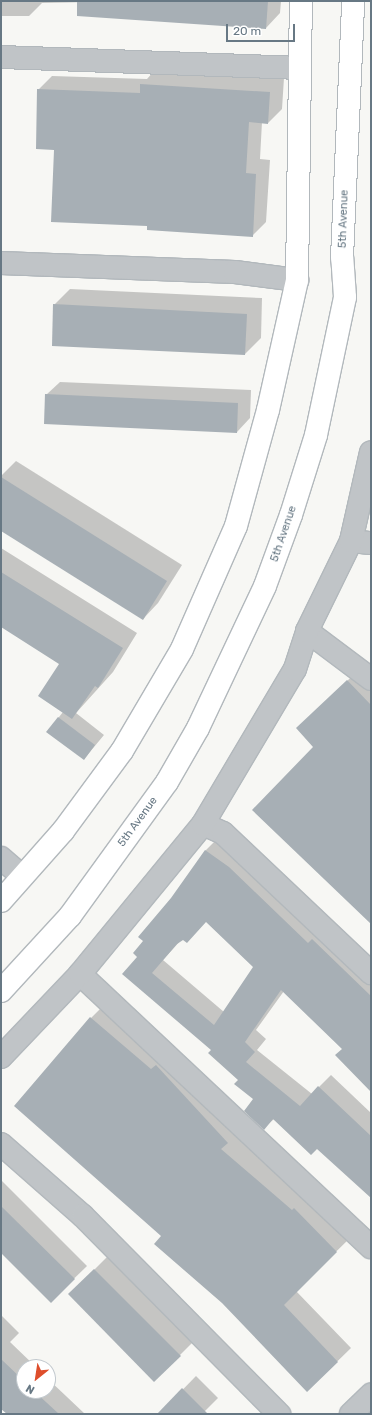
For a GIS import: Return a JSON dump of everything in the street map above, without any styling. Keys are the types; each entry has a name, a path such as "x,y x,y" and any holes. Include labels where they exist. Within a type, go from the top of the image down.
{"street":[{"path":"1,900 63,830 122,751 182,649 236,526 268,410 297,280 301,1"},
{"name":"5th Avenue","path":"1,991 70,916 167,782 198,728 265,586 291,515 316,435 345,297 342,258 353,1"},
{"path":"1,57 299,68"},
{"path":"1,263 235,272 297,280"},
{"path":"1,1057 80,974 203,824 295,669 307,631 361,542 371,452"},
{"path":"307,631 371,679"},
{"path":"203,824 223,833 371,973"},
{"path":"1,858 22,876"},
{"path":"80,974 371,1247"},
{"path":"1,1144 83,1216 279,1414"},
{"path":"351,1414 371,1395"}],"building":[{"path":"77,1 268,1 266,29 77,16"},
{"path":"140,84 270,92 268,124 249,122 246,173 256,174 253,237 147,230 147,226 51,222 54,150 36,149 37,89 140,93"},
{"path":"53,304 247,314 245,355 52,346"},
{"path":"45,394 238,403 237,433 44,424"},
{"path":"1,477 167,581 143,620 1,531"},
{"path":"1,572 123,648 98,688 95,686 72,719 38,696 59,664 1,627"},
{"path":"347,680 371,705 371,924 252,810 313,747 296,728"},
{"path":"58,717 95,745 84,760 46,732"},
{"path":"205,850 229,867 308,943 312,939 371,996 371,1092 335,1055 342,1049 281,990 245,1042 255,1052 246,1062 300,1106 318,1086 371,1136 371,1198 317,1149 311,1155 273,1119 264,1130 244,1111 253,1099 234,1084 238,1080 208,1053 211,1050 122,974 137,957 133,953 143,941 138,937 171,898","holes":["206,922 253,967 214,1025 152,973 177,944 183,940 187,943"]},
{"path":"90,1017 151,1069 156,1065 228,1143 221,1149 292,1210 294,1208 337,1252 284,1305 338,1362 307,1392 222,1303 154,1244 161,1236 14,1106"},
{"path":"1,1206 75,1279 51,1303 1,1253"},
{"path":"94,1269 181,1356 154,1382 68,1294"},
{"path":"1,1359 16,1373 16,1399 43,1399 59,1414 7,1414 1,1409"},
{"path":"182,1388 208,1414 157,1414"}]}
